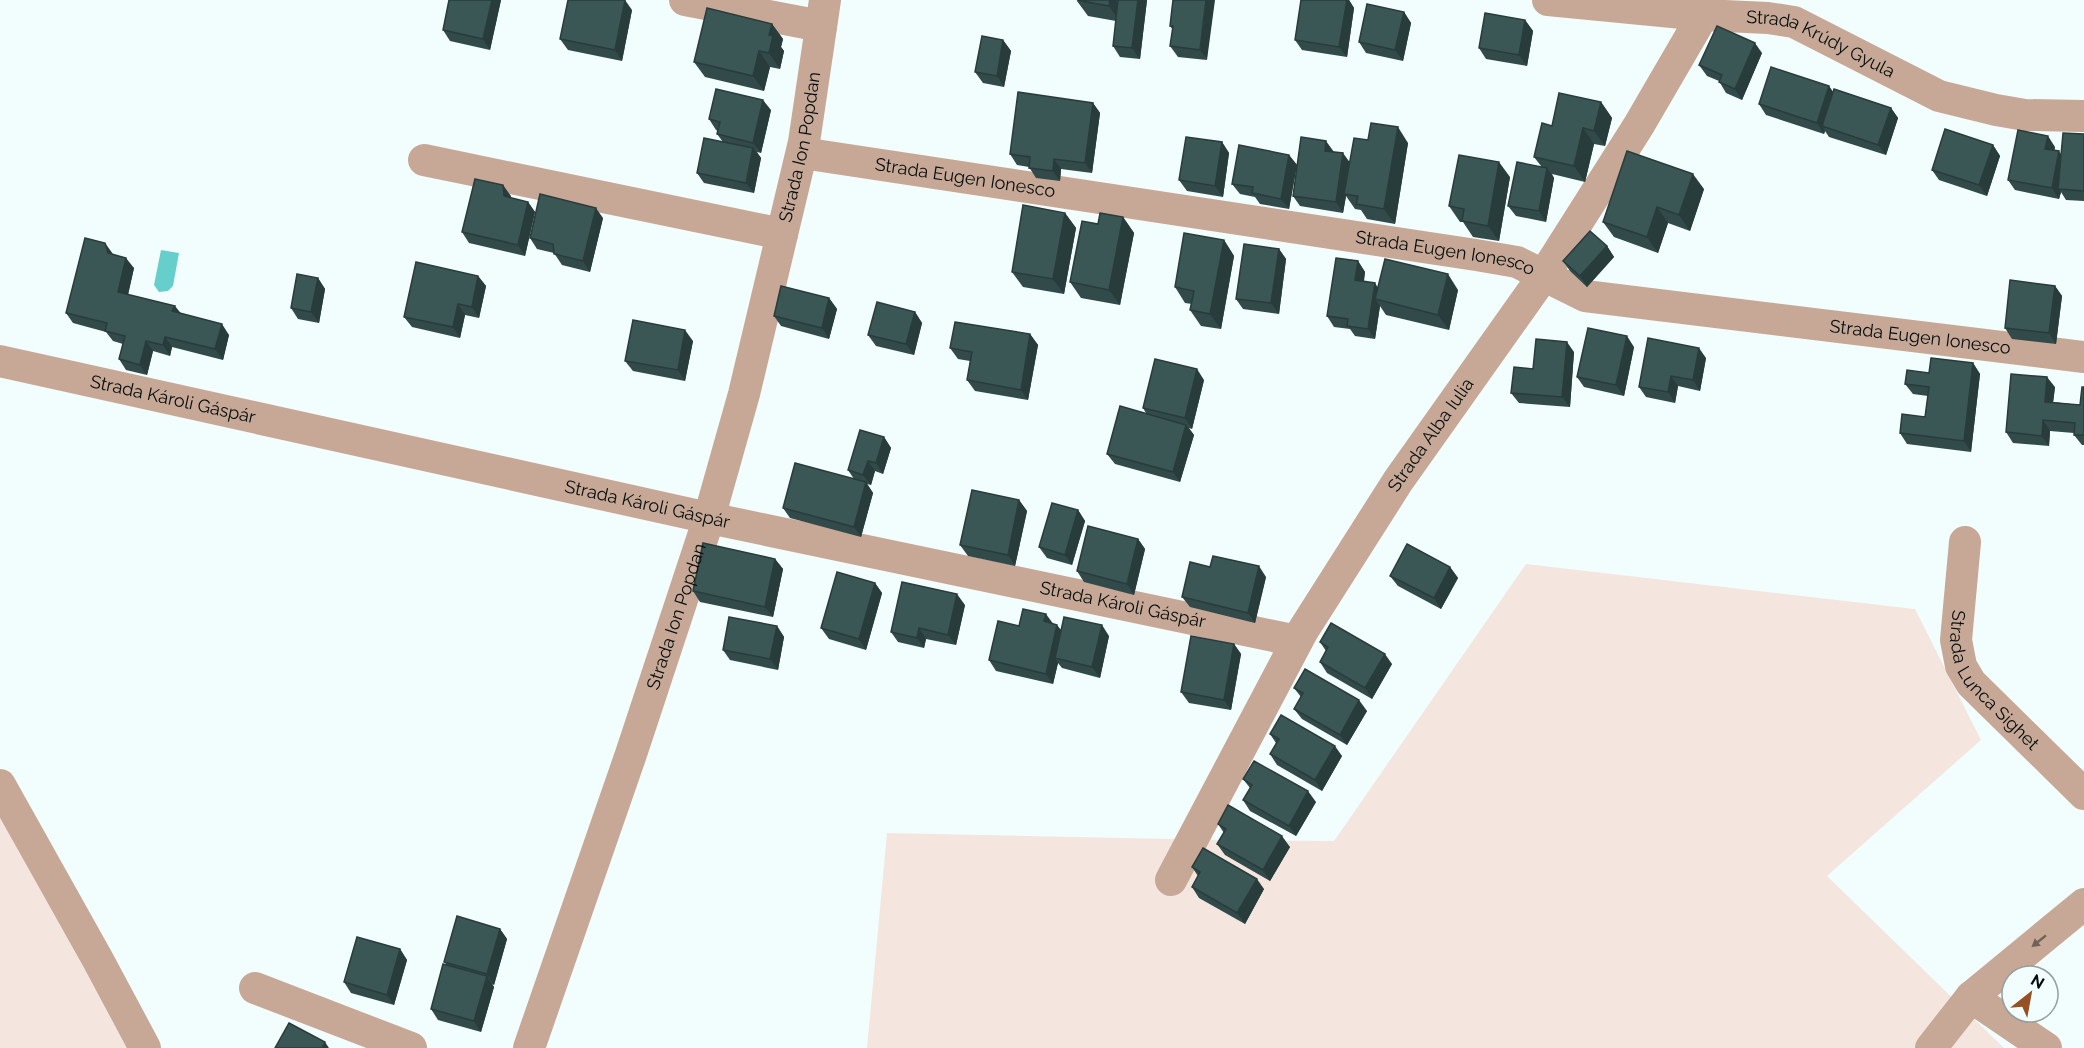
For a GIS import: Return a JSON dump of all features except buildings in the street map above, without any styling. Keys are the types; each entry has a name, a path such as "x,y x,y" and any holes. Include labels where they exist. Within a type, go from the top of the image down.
{"street":[{"path":"685,0 823,13"},
{"name":"Strada Krúdy Gyula","path":"1548,0 1706,8 1794,22 1939,96 2025,115 2084,116"},
{"name":"Strada Alba Iulia","path":"1171,880 1297,641 1398,481 1544,276 1640,125 1706,8"},
{"name":"Strada Ion Popdan","path":"528,1048 631,754 709,518 744,393 801,153 823,13"},
{"name":"Strada Eugen Ionesco","path":"801,153 1517,262 1585,296 2084,357"},
{"path":"424,160 782,234"},
{"name":"Strada Károli Gáspár","path":"0,361 709,518 1297,641"},
{"name":"Strada Lunca Sighet","path":"1965,542 1956,640 1960,666 1971,683 2084,794"},
{"path":"0,785 145,1048"},
{"path":"1930,1048 1971,997 2084,904"},
{"path":"255,988 411,1048"},
{"path":"1971,997 2046,1048"}],"shaded area":[{"path":"1526,564 1915,609 1981,740 1827,876 2004,1048 867,1048 887,833 1334,841"},
{"path":"0,806 140,1048 0,1048"}],"water":[{"path":"161,250 179,253 173,286 168,291 159,292 154,285"}]}
